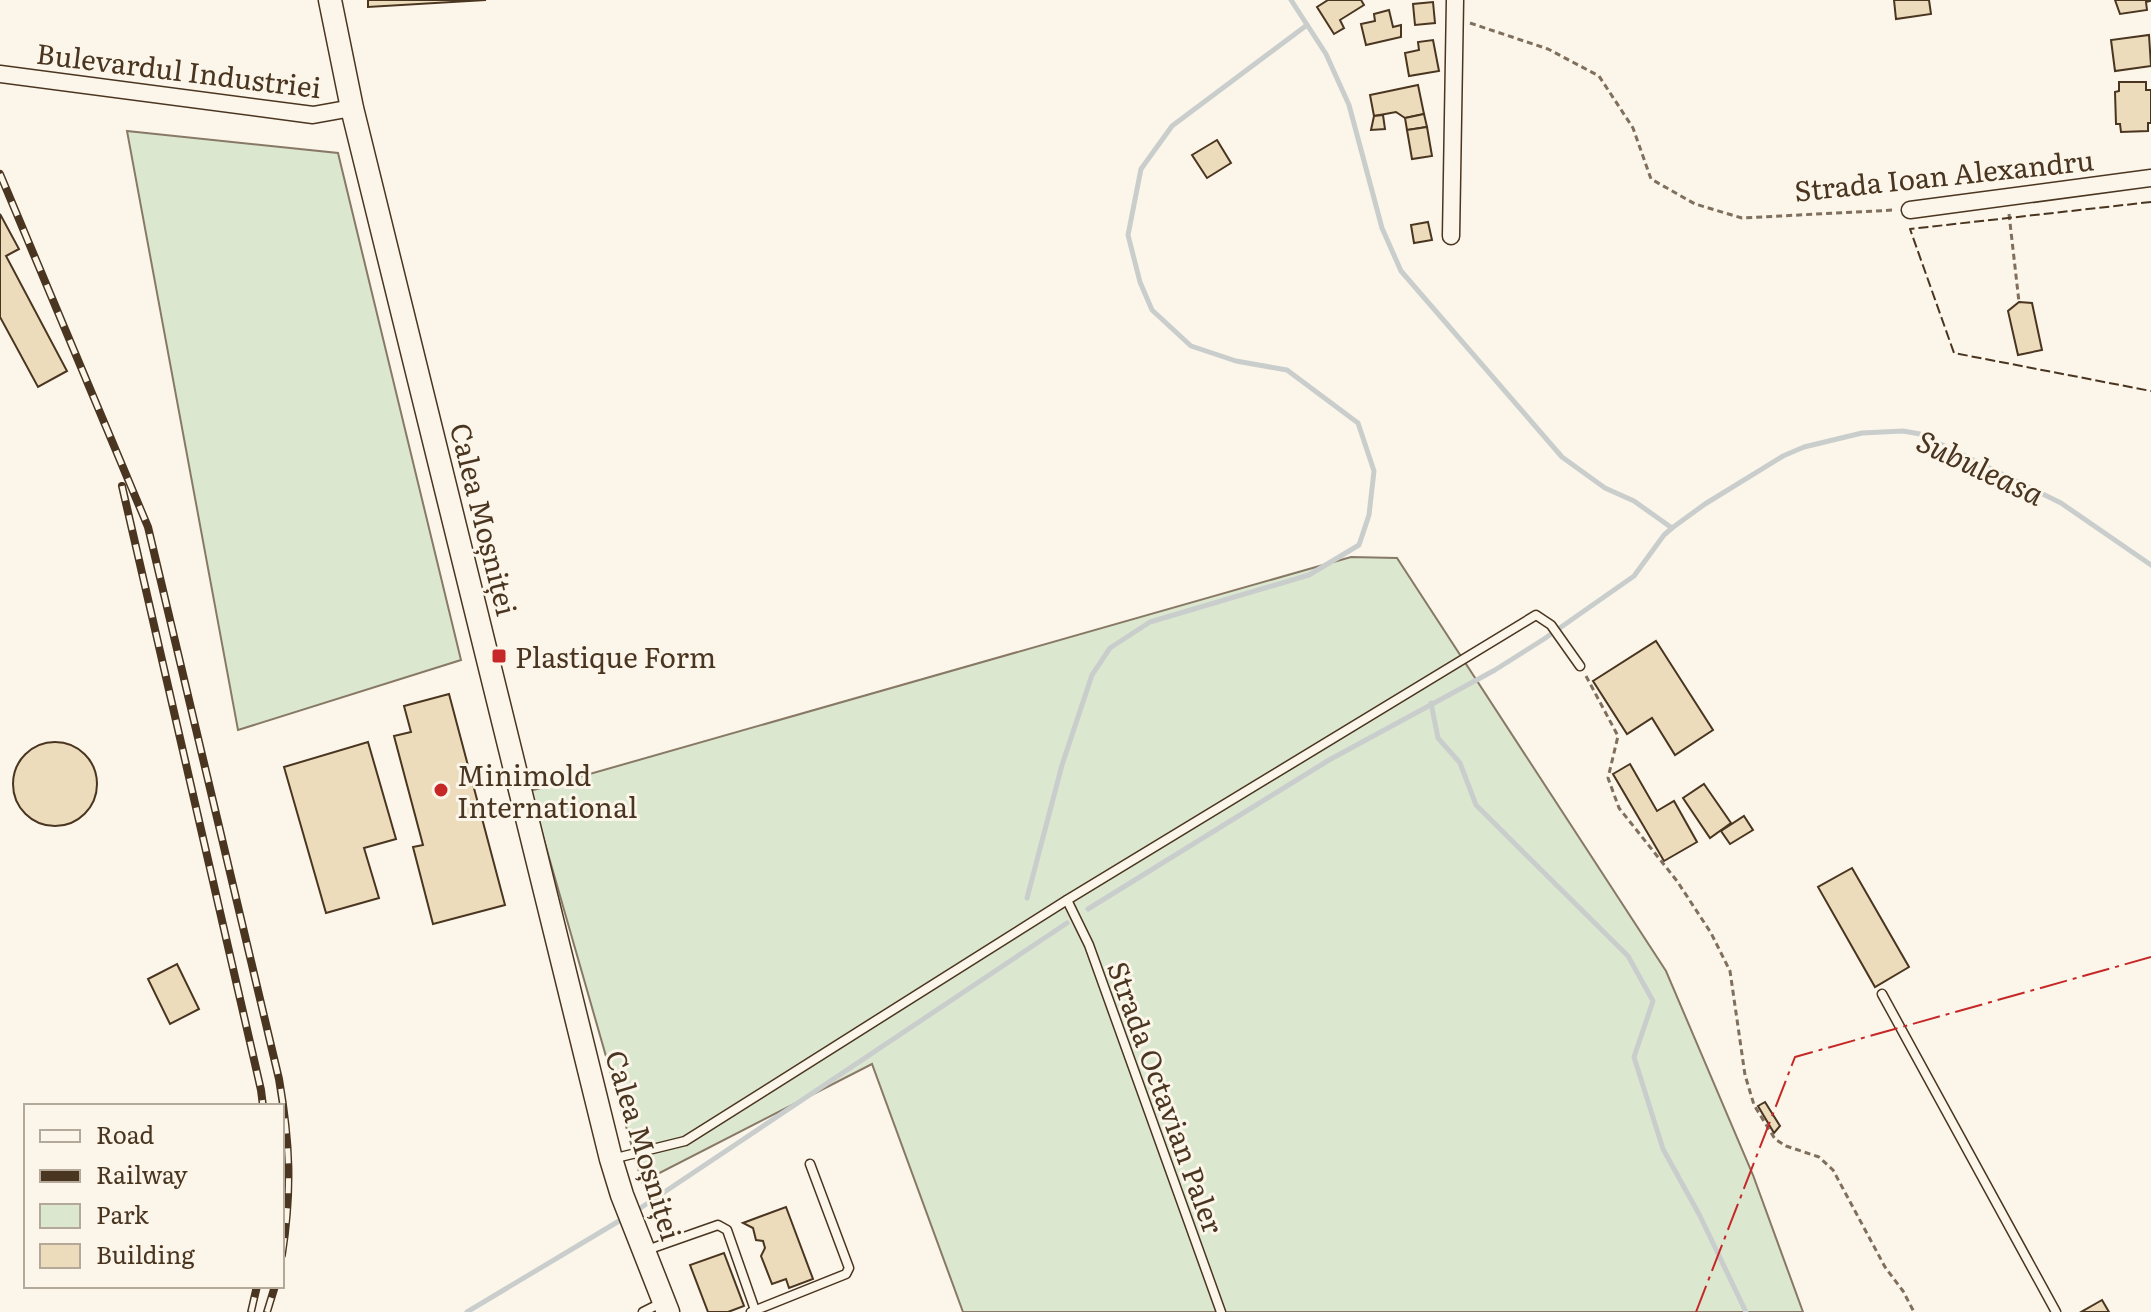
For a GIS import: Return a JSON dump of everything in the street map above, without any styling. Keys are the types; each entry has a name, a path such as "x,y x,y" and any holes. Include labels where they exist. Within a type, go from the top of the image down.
{"street":[{"name":"Calea Moșniței","path":"330,0 352,108 611,1159 666,1307"},
{"path":"1451,236 1455,0"},
{"name":"Bulevardul Industriei","path":"0,74 313,115 352,108"},
{"name":"Strada Ioan Alexandru","path":"1910,210 2151,178"}],"lane":[{"path":"611,1159 685,1141 1067,900 1536,615 1551,625 1580,666"},
{"name":"Strada Octavian Paler","path":"1067,900 1089,945 1221,1312"},
{"path":"1882,994 2056,1312"},
{"path":"640,1241 723,1226 753,1311 846,1274 849,1268 810,1164"},
{"path":"643,1312 666,1307"}],"path":[{"name":"Strada Ioan Alexandru","path":"1455,17 1548,49 1599,76 1633,128 1651,179 1695,204 1742,218 1910,210"},
{"path":"2007,198 2019,302"},
{"path":"1580,666 1618,736 1608,778 1619,808 1677,881 1711,933 1730,971 1745,1075 1754,1105 1775,1139 1819,1157 1833,1170 1885,1267 1914,1312"}],"green space":[{"path":"127,131 338,153 461,660 238,730"},
{"path":"1351,557 1397,558 1666,971 1753,1175 1803,1312 963,1312 872,1064 642,1182 530,791"}],"building":[{"path":"368,0 486,0 368,7"},
{"path":"1328,0 1361,0 1364,5 1340,20 1344,28 1334,34 1317,7"},
{"path":"1894,0 1929,0 1931,14 1896,19"},
{"path":"2115,0 2150,1 2146,2 2147,10 2120,14"},
{"path":"1433,2 1435,23 1415,25 1413,4"},
{"path":"1389,10 1393,27 1401,25 1401,37 1366,45 1361,24 1375,21 1374,14"},
{"path":"2149,35 2151,66 2115,71 2111,40"},
{"path":"1433,40 1439,71 1409,76 1405,53 1419,50 1418,42"},
{"path":"2119,82 2146,82 2146,90 2151,90 2151,123 2148,123 2148,131 2121,132 2120,124 2116,124 2115,92 2119,91"},
{"path":"1418,85 1424,114 1405,118 1396,112 1374,116 1370,95"},
{"path":"1424,114 1427,127 1407,130 1405,118"},
{"path":"1383,115 1385,129 1371,130 1374,116"},
{"path":"1427,127 1432,156 1412,159 1407,130"},
{"path":"1217,140 1231,163 1207,178 1192,155"},
{"path":"0,214 19,249 6,256 67,371 38,387 0,317"},
{"path":"1428,222 1432,240 1414,243 1411,225"},
{"path":"2019,302 2032,303 2042,350 2018,355 2008,311"},
{"path":"1656,641 1713,730 1675,755 1652,718 1627,734 1593,681"},
{"name":"Minimold International","path":"449,694 505,905 433,924 413,847 423,845 394,736 411,732 404,706"},
{"path":"55,742 78,749 90,761 97,784 90,807 78,819 55,826 32,819 20,807 13,784 20,761 32,749"},
{"path":"368,742 396,839 364,848 379,898 326,913 284,767"},
{"path":"1630,764 1657,811 1674,801 1697,842 1664,861 1613,774"},
{"path":"1704,784 1731,823 1710,838 1683,798"},
{"path":"1744,816 1753,830 1730,844 1721,831"},
{"path":"1852,868 1909,967 1875,987 1818,887"},
{"path":"177,964 199,1009 170,1024 148,979"},
{"path":"1765,1102 1780,1126 1774,1133 1758,1106"},
{"path":"786,1207 813,1279 789,1288 786,1279 772,1284 761,1256 765,1248 763,1241 756,1240 753,1228 743,1223"},
{"path":"724,1253 744,1306 728,1312 708,1312 690,1265"},
{"path":"2102,1300 2109,1312 2081,1312"}],"waterway":[{"path":"1291,0 1326,54 1349,105 1382,228 1401,271 1562,457 1605,488 1634,501 1672,528"},
{"path":"1027,898 1062,765 1092,675 1110,648 1150,622 1309,575 1359,545 1369,515 1374,471 1358,423 1287,370 1236,361 1191,346 1152,310 1140,282 1128,235 1141,169 1172,126 1307,25"},
{"name":"Subuleasa","path":"1088,909 1329,760 1495,670 1544,639 1634,576 1672,528 1783,456 1804,447 1862,433 1903,431 1920,434 2061,503 2151,565"},
{"path":"1431,703 1438,738 1460,763 1476,805 1628,956 1653,1001 1634,1057 1663,1149 1700,1216 1746,1312"},
{"path":"636,1211 1067,923"},
{"path":"467,1312 624,1218"}],"railway":[{"path":"0,174 148,527 283,1104"},
{"path":"122,486 263,1104"},
{"path":"284,1111 288,1167 284,1237"},
{"path":"251,1312 257,1288"},
{"path":"267,1312 274,1288"}],"fence":[{"path":"2151,202 1910,229 1954,353 2151,391"}],"power":[{"path":"1696,1312 1795,1057 2151,957"}],"place":[{"name":"Plastique Form","path":"499,656"},
{"name":"Minimold International","path":"441,790"}]}
